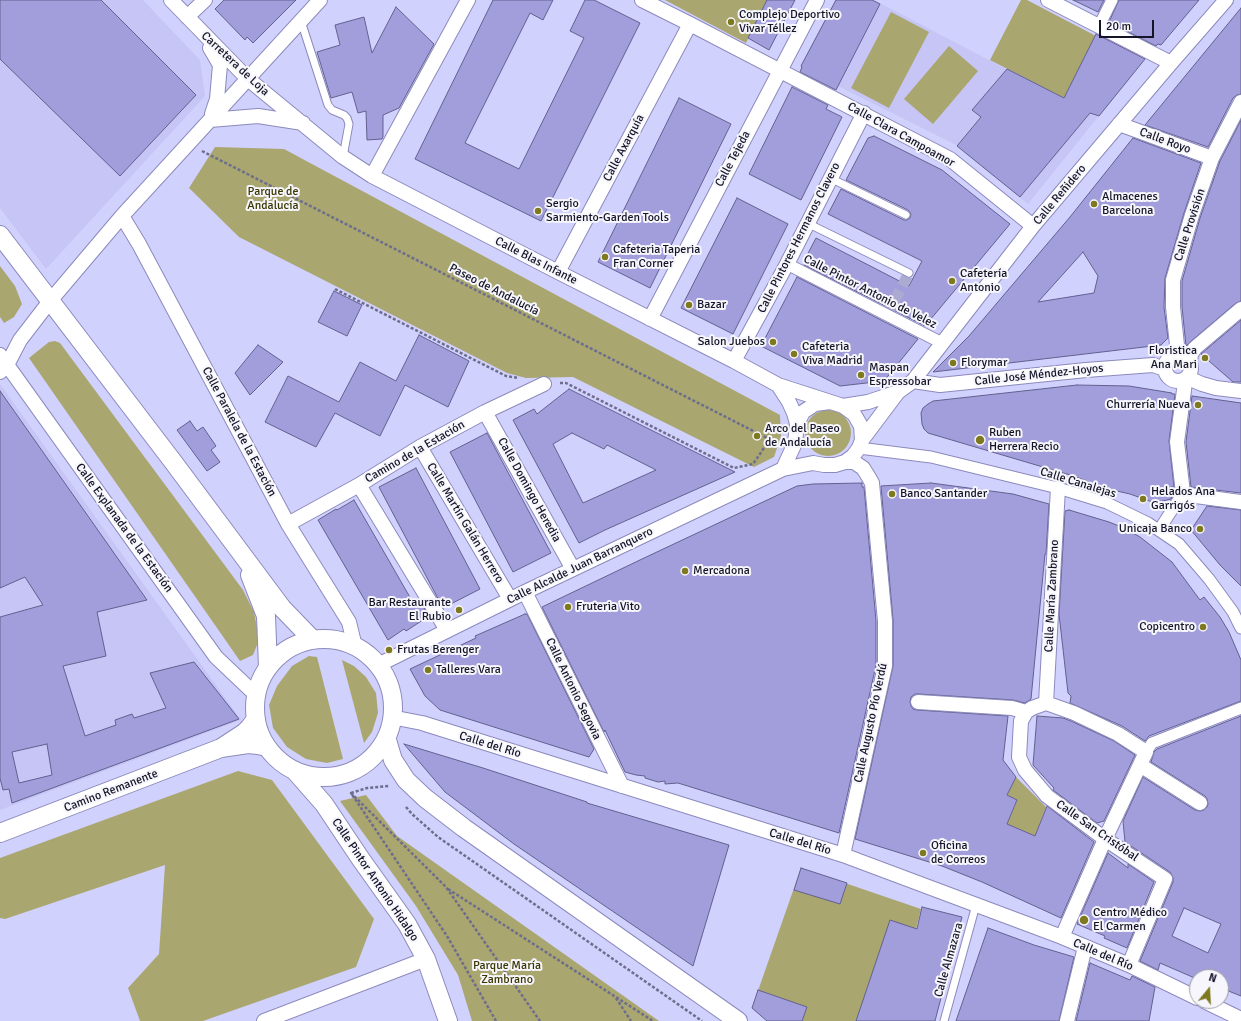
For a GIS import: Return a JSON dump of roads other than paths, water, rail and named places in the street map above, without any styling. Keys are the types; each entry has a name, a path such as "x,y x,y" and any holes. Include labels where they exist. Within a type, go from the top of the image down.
{"street":[{"name":"Carretera de Loja","path":"171,0 248,79 303,123"},
{"path":"187,17 205,0"},
{"path":"2,364 50,301 122,216 320,0"},
{"path":"372,176 468,0"},
{"name":"Calle Clara Campoamor","path":"642,0 864,113 950,159 1033,226"},
{"name":"Calle Tejeda","path":"650,319 816,0"},
{"path":"1048,0 1171,62"},
{"path":"1099,26 1112,0"},
{"name":"Calle Reñidero","path":"860,444 898,392 913,381 1033,226 1171,62 1226,0"},
{"name":"Calle Axarquía","path":"558,272 690,24"},
{"path":"201,32 220,65 217,99 210,120"},
{"name":"Calle Provisión","path":"1184,358 1173,307 1172,280 1192,215 1212,158 1241,102"},
{"name":"Calle Pintores Hermanos Clavero","path":"734,362 787,264 864,113"},
{"path":"210,120 258,116 303,123"},
{"name":"Calle Blas Infante","path":"303,123 343,157 372,176 778,385 837,404"},
{"name":"Calle Royo","path":"1119,124 1212,158"},
{"name":"Calle Paralela de la Estación","path":"122,216 139,244 288,524 349,622 355,647"},
{"path":"0,236 174,463 282,608 313,640"},
{"name":"Calle Pintor Antonio de Velez","path":"787,264 942,343"},
{"path":"1241,309 1195,348 1192,354 1184,358 1174,356 1167,361 1165,369 1171,380 1180,382 1186,379 1216,388 1241,391"},
{"path":"1159,530 1183,493 1177,442 1186,379 1192,370 1184,358"},
{"name":"Calle Explanada de la Estación","path":"2,364 216,657 256,695"},
{"name":"Calle José Méndez-Hoyos","path":"913,381 940,385 1138,366 1153,365 1165,369"},
{"name":"Camino de la Estación","path":"288,524 485,412 544,384"},
{"name":"Calle Blas Infante","path":"778,385 789,402 797,424"},
{"name":"Calle Reñidero","path":"837,404 868,402 898,392"},
{"path":"782,469 794,447 797,424 804,412 815,404 837,404 854,414 861,426 860,444 853,456 845,462 835,465 813,463 801,455 794,447"},
{"name":"Calle Domingo Heredia","path":"485,412 574,569"},
{"name":"Calle Canalejas","path":"860,444 931,457 1058,488 1107,503 1148,522 1179,544 1209,579 1233,612 1241,628"},
{"name":"Calle Martín Galán Herrero","path":"420,448 510,599"},
{"name":"Calle Augusto Pío Verdú","path":"843,855 885,666 885,621 872,483 862,468 854,462 845,462"},
{"name":"Calle Alcalde Juan Barranquero","path":"378,665 510,599 782,469 813,463"},
{"path":"359,485 447,630"},
{"name":"Calle María Zambrano","path":"1046,703 1058,488"},
{"path":"1183,493 1199,497 1241,502"},
{"path":"240,552 266,616 268,667"},
{"name":"Calle Antonio Segovia","path":"525,592 622,786"},
{"path":"328,639 355,647 368,655 378,665 389,684 393,706 386,740 375,755 364,765 355,770 333,777 313,776 294,771 273,755 267,747 262,738 256,719 256,695 260,680 268,667 281,654 296,645 313,640 328,639"},
{"path":"918,702 1012,708 1026,712 1046,703 1074,713 1118,734 1146,752"},
{"path":"1062,937 1105,839 1146,752 1152,743 1241,708"},
{"name":"Calle San Cristóbal","path":"1026,712 1022,721 1019,757 1025,770 1047,796 1105,839 1165,879 1129,965"},
{"name":"Calle del Río","path":"391,717 422,723 843,855 1062,937 1129,965 1189,994"},
{"name":"Camino Remanente","path":"0,833 221,748 244,733 256,719"},
{"path":"386,740 400,786 425,798 464,828 738,1021"},
{"name":"Camino Remanente","path":"221,748 248,744 267,747"},
{"path":"1140,765 1200,803"},
{"name":"Calle Pintor Antonio Hidalgo","path":"294,771 324,804 407,924 426,959 448,1021"},
{"path":"1067,1021 1085,947"},
{"path":"264,1021 426,959"},
{"path":"1220,1009 1241,1019"}],"lane":[{"path":"301,21 328,105 336,112 344,115 349,124 343,157"},
{"path":"830,178 906,215"},
{"path":"807,223 909,273"},
{"name":"Calle Almazara","path":"944,1021 976,905"}],"tunnel":[{"path":"887,315 909,273"}],"place":[{"name":"Complejo Deportivo Vivar Téllez","path":"731,22"},
{"name":"Almacenes Barcelona","path":"1094,204"},
{"name":"Sergio Sarmiento-Garden Tools","path":"538,211"},
{"name":"Cafeteria Taperia Fran Corner","path":"605,257"},
{"name":"Cafetería Antonio","path":"952,281"},
{"name":"Bazar","path":"689,305"},
{"name":"Salon Juebos","path":"773,342"},
{"name":"Cafeteria Viva Madrid","path":"794,354"},
{"name":"Floristica Ana Mari","path":"1205,358"},
{"name":"Florymar","path":"953,363"},
{"name":"Maspan Espressobar","path":"861,375"},
{"name":"Churrería Nueva","path":"1198,405"},
{"name":"Arco del Paseo de Andalucía","path":"757,436"},
{"name":"Ruben Herrera Recio","path":"980,440"},
{"name":"Banco Santander","path":"892,494"},
{"name":"Helados Ana Garrigós","path":"1143,499"},
{"name":"Unicaja Banco","path":"1200,529"},
{"name":"Mercadona","path":"685,571"},
{"name":"Fruteria Vito","path":"568,607"},
{"name":"Bar Restaurante El Rubio","path":"459,610"},
{"name":"Copicentro","path":"1203,627"},
{"name":"Frutas Berenger","path":"389,650"},
{"name":"Talleres Vara","path":"428,670"},
{"name":"Oficina de Correos","path":"923,853"},
{"name":"Centro Médico El Carmen","path":"1084,920"}],"park label":[{"name":"Parque de Andalucía","path":"273,199"},
{"name":"Parque María Zambrano","path":"507,973"}]}
